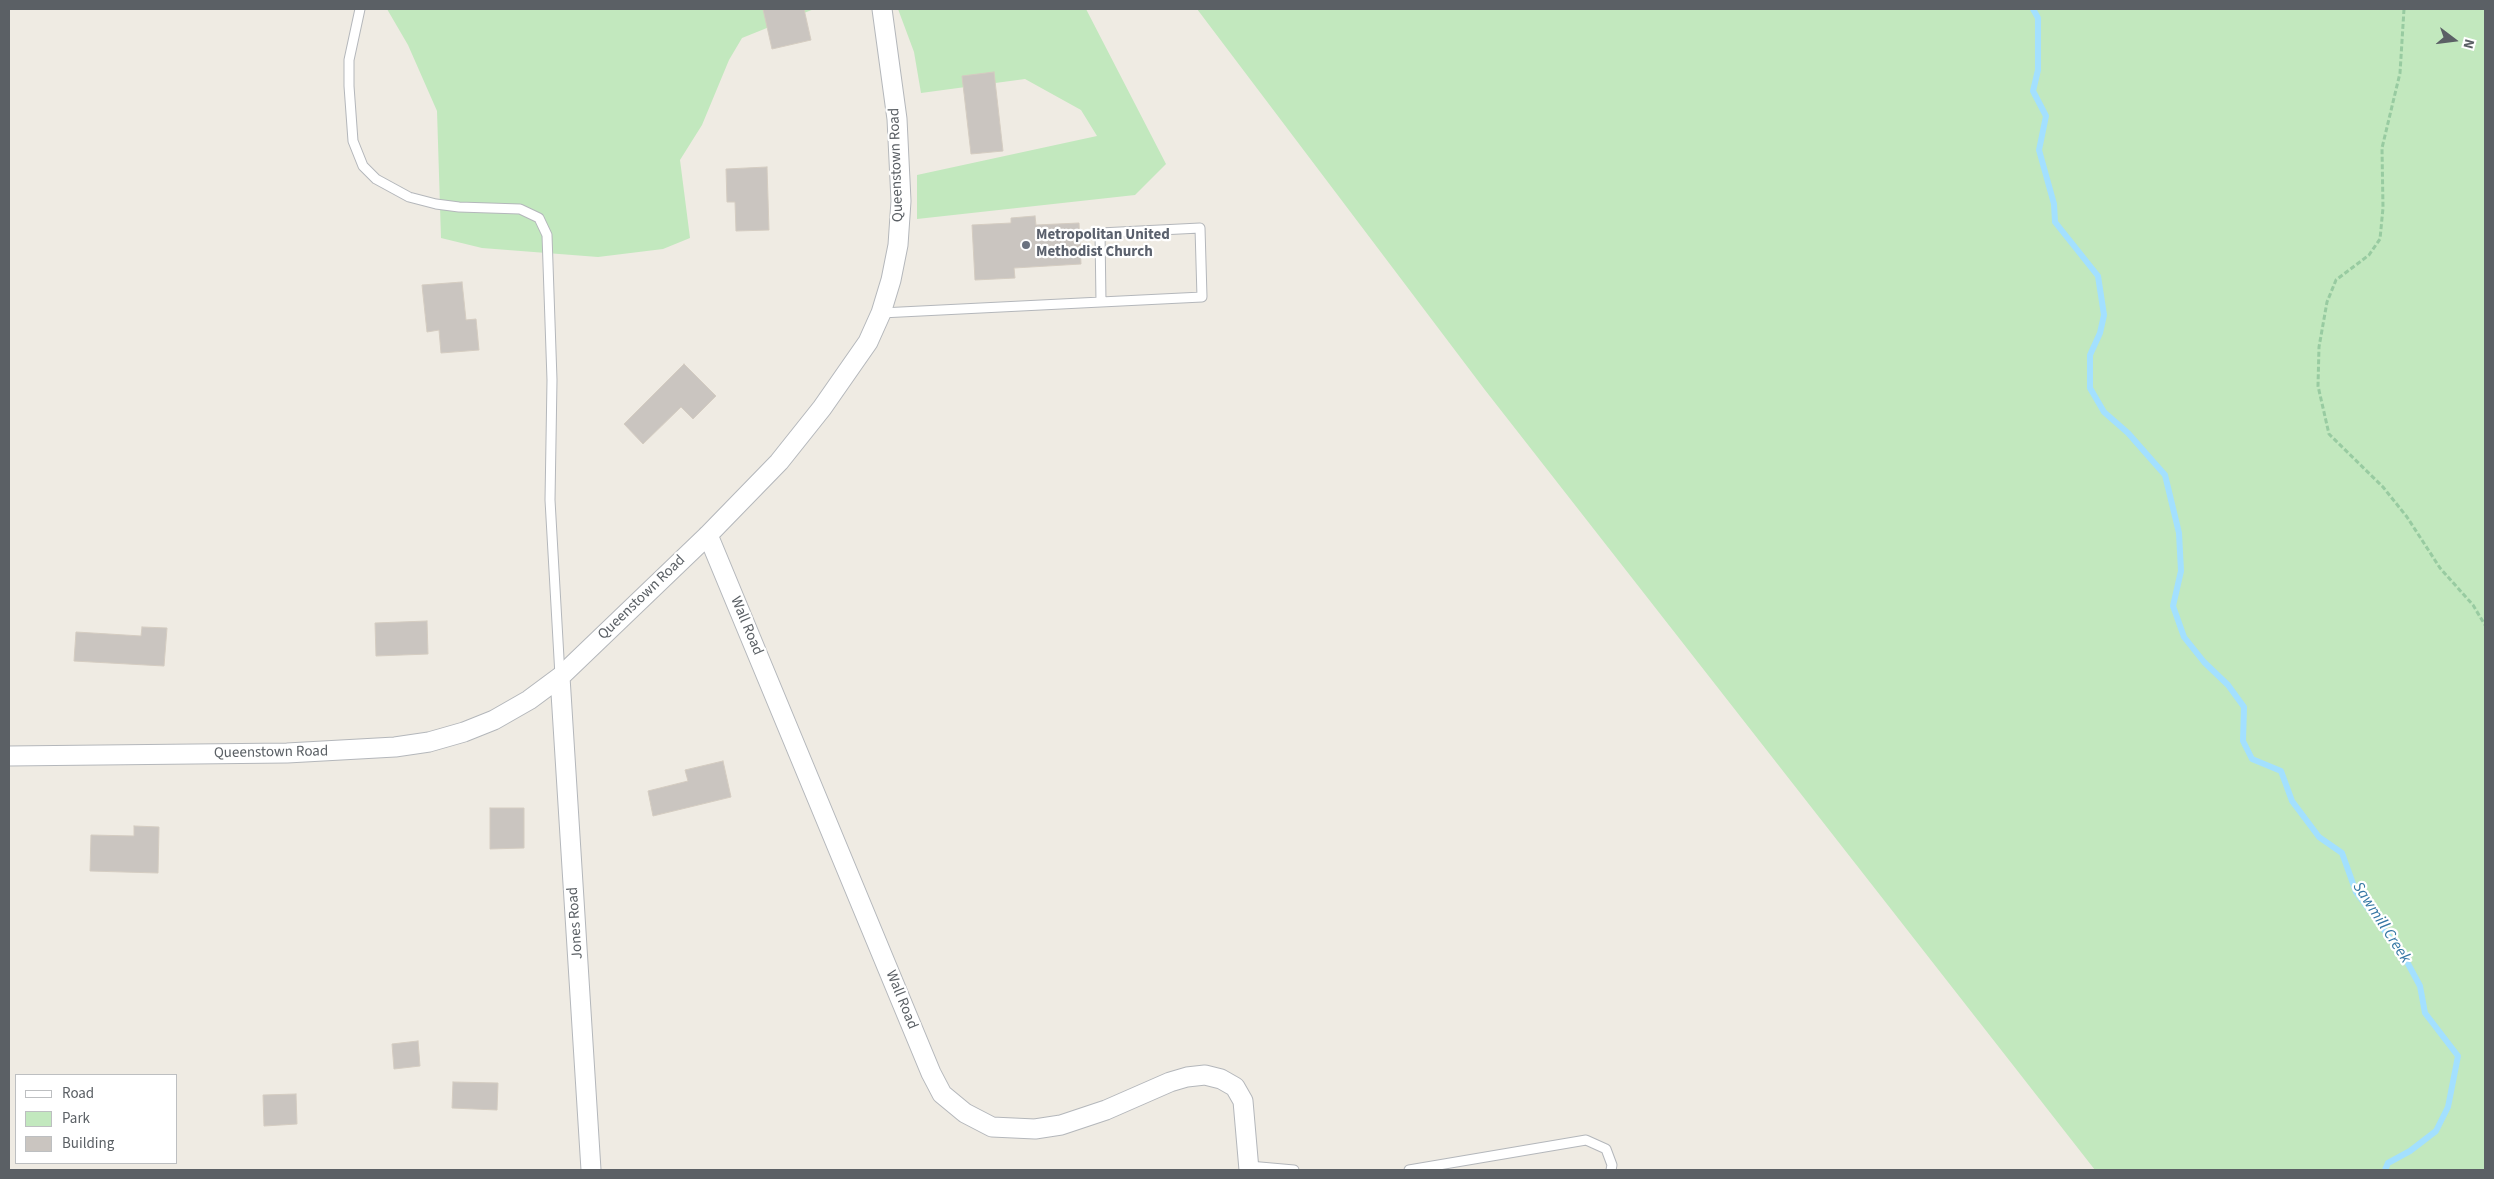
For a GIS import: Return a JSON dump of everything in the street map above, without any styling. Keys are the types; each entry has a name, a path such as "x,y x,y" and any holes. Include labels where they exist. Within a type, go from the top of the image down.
{"street":[{"name":"Queenstown Road","path":"9,756 287,753 361,750 412,744 464,732 494,720 529,700 560,677 708,535 779,462 822,408 868,342 881,313 891,280 898,245 901,201 897,119 882,9"},
{"name":"Wall Road","path":"708,535 931,1073 942,1094 965,1113 992,1127 1035,1129 1062,1125 1106,1110 1170,1082 1187,1077 1205,1075 1221,1079 1235,1087 1243,1101 1249,1168"},
{"name":"Jones Road","path":"560,677 590,1170"}],"lane":[{"path":"360,9 349,60 349,86 353,141 363,166 376,179 409,196 427,202 459,207 500,207 520,210 539,218 546,236 552,380 551,518 560,677"},
{"path":"881,313 1102,302 1202,297 1200,228 1100,234 1102,302"},
{"path":"1409,1170 1586,1140 1606,1149 1612,1165 1611,1170"},
{"path":"1249,1168 1294,1170"}],"path":[{"path":"2404,9 2400,73 2382,148 2384,208 2380,238 2370,255 2336,280 2327,302 2319,348 2318,386 2329,434 2383,487 2407,518 2440,568 2473,606 2485,625"}],"green space":[{"path":"387,9 814,9 742,38 729,60 702,125 680,160 690,238 663,249 598,257 482,248 441,238 437,111 408,45"},
{"path":"898,9 1086,9 1166,164 1135,195 917,219 917,175 1097,136 1081,110 1025,79 921,93 914,52"},
{"path":"1197,9 2485,9 2485,1170 2095,1170 1485,390"}],"building":[{"path":"763,9 804,9 811,40 772,49"},
{"path":"994,72 1003,151 971,154 962,76"},
{"path":"767,167 769,230 736,231 735,202 727,202 726,169"},
{"name":"Metropolitan United Methodist Church","path":"1035,216 1036,225 1079,223 1081,264 1014,268 1015,278 975,280 972,225 1011,223 1011,218"},
{"path":"462,282 466,320 476,319 479,350 441,353 439,330 427,332 422,285"},
{"path":"684,364 716,396 693,419 681,407 643,444 624,424"},
{"path":"427,621 428,654 376,656 375,623"},
{"path":"142,627 167,628 164,666 74,661 76,632 141,636"},
{"path":"723,761 731,797 653,816 648,791 688,781 685,770"},
{"path":"490,808 524,808 524,848 490,849"},
{"path":"134,826 159,827 158,873 90,871 91,835 134,836"},
{"path":"418,1041 420,1066 394,1069 392,1044"},
{"path":"453,1082 498,1083 497,1110 452,1108"},
{"path":"296,1094 297,1124 264,1126 263,1095"}],"waterway":[{"name":"Sawmill Creek","path":"2033,9 2038,18 2038,70 2033,91 2046,116 2039,150 2054,204 2055,222 2098,276 2104,315 2100,333 2090,355 2090,388 2104,412 2128,433 2165,475 2179,533 2181,571 2173,606 2184,637 2204,662 2228,685 2244,707 2243,741 2252,759 2281,771 2292,801 2319,837 2342,853 2356,892 2406,960 2420,986 2425,1013 2458,1056 2448,1107 2436,1131 2410,1151 2388,1163 2385,1170"}],"place":[{"name":"Metropolitan United Methodist Church","path":"1026,245"}]}
